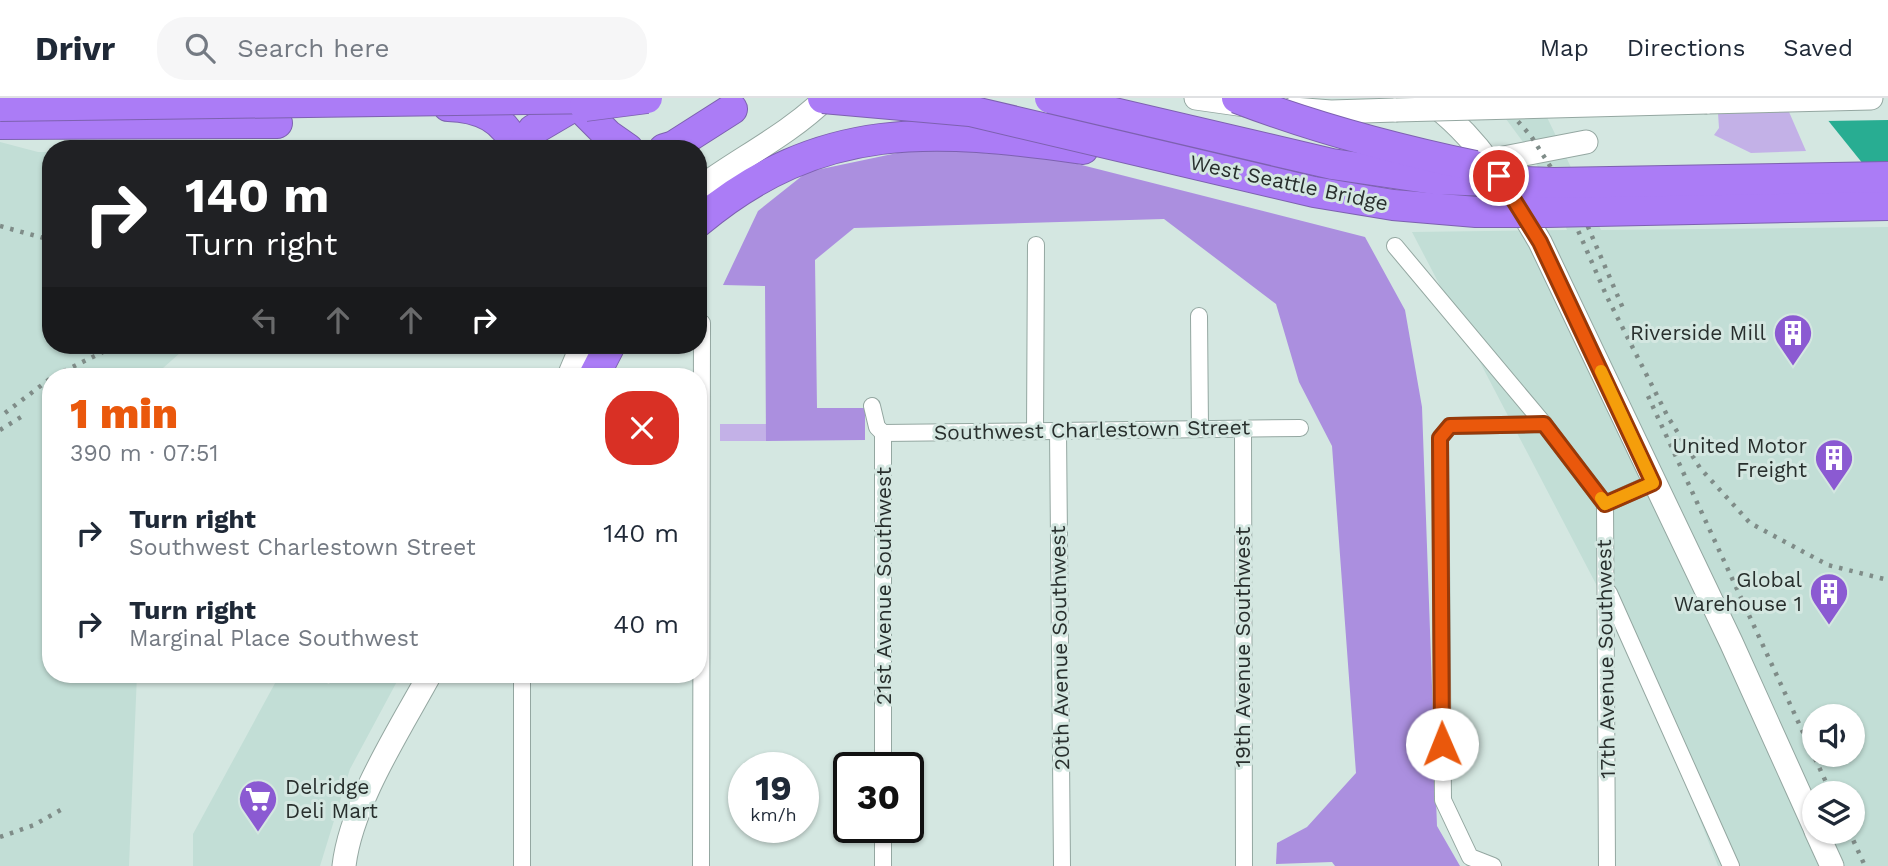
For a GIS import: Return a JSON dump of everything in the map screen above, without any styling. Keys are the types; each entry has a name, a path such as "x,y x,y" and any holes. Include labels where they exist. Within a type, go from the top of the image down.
{"highway":[{"path":"403,98 429,106 475,109 496,119 510,131 514,140"},
{"path":"520,140 523,116 531,98"},
{"path":"0,124 434,120 647,98"},
{"name":"West Seattle Bridge","path":"825,98 970,111 1314,192 1393,205 1476,212 1888,205"},
{"name":"West Seattle Bridge","path":"1050,98 1332,164 1434,179 1554,183 1888,177"},
{"path":"1237,98 1298,121 1413,153 1554,183"},
{"path":"526,140 533,130 587,99"},
{"path":"0,106 587,99"},
{"path":"587,99 608,135 615,140"},
{"path":"703,140 737,103"},
{"path":"712,194 845,143 901,135 1010,139 1226,171"}],"main road":[{"path":"712,194 733,163 765,145 825,98"},
{"path":"1196,98 1238,105 1329,105 1396,110 1871,98"},
{"path":"1425,98 1474,141 1540,242 1731,642 1802,801"},
{"path":"1488,161 1586,142"},
{"path":"344,866 346,851 366,793 425,683"},
{"path":"1822,844 1832,866"}],"street":[{"path":"1035,245 1035,431"},
{"path":"1395,246 1544,424 1605,504 1653,483"},
{"path":"1199,316 1200,429"},
{"name":"21st Avenue Southwest","path":"872,406 877,427 883,433 883,752"},
{"path":"1493,866 1470,857 1443,800 1438,498 1440,438 1450,426 1544,424"},
{"name":"Southwest Charlestown Street","path":"883,433 1300,428"},
{"name":"19th Avenue Southwest","path":"1242,429 1244,866"},
{"name":"20th Avenue Southwest","path":"1058,431 1062,866"},
{"name":"17th Avenue Southwest","path":"1605,504 1607,866"},
{"path":"1607,587 1731,866"},
{"path":"522,683 522,866"},
{"path":"701,683 701,866"},
{"path":"883,843 883,866"}],"shaded area":[{"path":"1717,98 1783,98 1806,151 1751,153 1714,135 1719,128"},
{"path":"1810,98 1888,98 1888,195"},
{"path":"1544,111 1601,230 1888,227 1888,866 1718,866 1643,674 1412,232 1567,230 1550,188 1526,146 1506,119"},
{"path":"0,142 42,152 42,354 179,354 163,368 42,368 42,683 137,683 129,866 0,866"},
{"path":"921,148 1058,159 1365,237 1405,310 1422,407 1437,826 1460,866 1335,866 1332,862 1276,864 1277,843 1307,827 1356,773 1332,446 1299,382 1276,304 1164,219 854,228 815,260 817,408 865,408 865,440 766,441 765,286 723,285 758,211 807,172"},
{"path":"720,424 766,424 766,441 720,441"},
{"path":"275,683 396,683 350,769 320,866 193,866 193,834"}],"pier":[{"path":"1807,98 1888,98 1888,120 1825,121"}],"railway":[{"path":"1497,98 1531,136 1550,166 1607,297 1668,417 1700,468 1750,523 1828,565 1888,580"},
{"path":"1567,178 1625,313"},
{"path":"0,226 42,238"},
{"path":"70,368 99,354"},
{"path":"5,413 42,385"},
{"path":"1648,396 1825,781"},
{"path":"0,430 21,417"},
{"path":"0,837 34,825 66,807"},
{"path":"1855,844 1865,866"}],"slow traffic":[{"path":"1601,371 1653,483 1605,504 1601,498"}],"place":[{"name":"Riverside Mill","path":"1793,367"},
{"name":"United Motor Freight","path":"1834,492"},
{"name":"Global Warehouse 1","path":"1829,626"},
{"name":"Delridge Deli Mart","path":"258,833"}],"route":[{"path":"1442,744 1438,498 1440,438 1444,430 1450,426 1544,424 1605,504 1653,483 1540,242 1499,176"}]}
